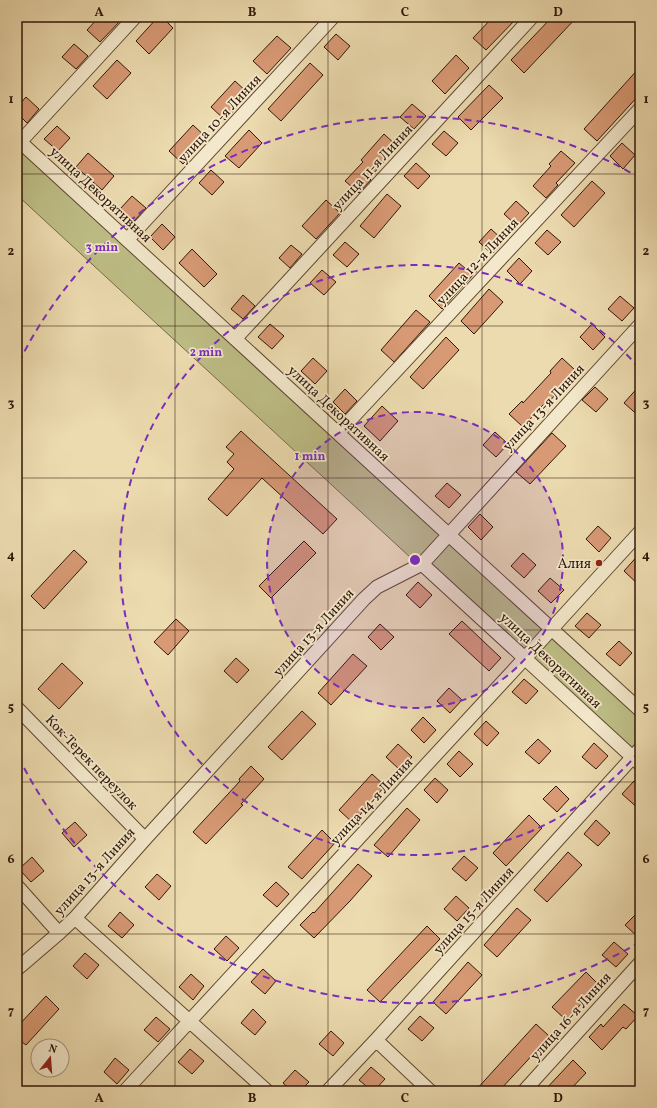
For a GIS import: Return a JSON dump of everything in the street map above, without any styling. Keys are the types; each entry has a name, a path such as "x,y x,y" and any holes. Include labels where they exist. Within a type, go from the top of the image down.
{"street":[{"path":"18,140 135,17"},
{"name":"улица 10-я Линия","path":"127,240 333,17"},
{"name":"улица 11-я Линия","path":"235,339 532,17"},
{"name":"улица 12-я Линия","path":"338,434 640,109"},
{"name":"улица Декоративная","path":"18,140 640,710"},
{"name":"улица 13-я Линия","path":"17,969 74,918 377,586 422,564 640,326"},
{"name":"улица 14-я Линия","path":"125,1091 640,532"},
{"name":"улица Декоративная","path":"422,564 525,658 638,757"},
{"name":"Кок-Терек переулок","path":"17,708 145,839"},
{"name":"улица 15-я Линия","path":"328,1091 638,757"},
{"path":"17,886 59,933"},
{"path":"74,918 267,1091"},
{"name":"улица 16-я Линия","path":"524,1091 640,963"},
{"path":"376,1040 430,1091"}],"green space":[{"path":"17,146 640,716 640,769 17,195"}],"building":[{"path":"99,17 124,17 100,42 87,30"},
{"path":"158,17 162,17 173,28 149,54 136,41"},
{"path":"493,17 518,17 486,50 473,38"},
{"path":"552,17 577,17 524,73 511,60"},
{"path":"336,34 350,46 338,60 324,47"},
{"path":"277,36 291,48 267,74 253,61"},
{"path":"74,44 88,56 76,69 62,57"},
{"path":"456,55 469,68 445,94 432,81"},
{"path":"117,60 131,73 107,99 93,86"},
{"path":"310,63 323,75 281,121 268,109"},
{"path":"640,67 640,94 597,141 584,129"},
{"path":"235,81 249,94 225,120 211,107"},
{"path":"489,85 503,98 471,130 458,117"},
{"path":"26,97 39,109 27,123 17,113 17,107"},
{"path":"412,104 426,116 414,129 400,117"},
{"path":"193,125 207,138 183,164 169,151"},
{"path":"57,126 70,138 58,151 44,139"},
{"path":"249,130 262,143 239,168 225,156"},
{"path":"444,131 458,143 446,156 432,144"},
{"path":"384,134 398,147 369,178 371,180 359,193 345,181 363,162 361,160"},
{"path":"622,143 635,155 623,169 610,156"},
{"path":"561,151 575,163 556,183 558,185 546,198 533,186 551,166 549,164"},
{"path":"88,153 114,176 102,190 76,167"},
{"path":"416,163 430,176 418,189 404,176"},
{"path":"211,170 224,182 212,195 199,183"},
{"path":"592,181 605,193 574,227 561,215"},
{"path":"387,194 401,206 374,238 360,226"},
{"path":"132,196 146,208 134,221 120,209"},
{"path":"326,200 340,213 316,239 302,226"},
{"path":"516,201 529,213 517,226 504,214"},
{"path":"162,224 175,237 163,250 150,237"},
{"path":"491,229 504,241 492,254 479,242"},
{"path":"547,230 561,242 548,255 535,243"},
{"path":"345,242 359,254 347,267 333,255"},
{"path":"291,245 302,254 290,268 279,258"},
{"path":"192,249 217,274 204,287 179,263"},
{"path":"519,258 532,271 520,284 507,271"},
{"path":"459,263 473,275 442,309 429,296"},
{"path":"322,270 336,282 324,295 310,283"},
{"path":"489,289 503,302 474,334 461,321"},
{"path":"243,295 255,306 243,319 231,309"},
{"path":"620,296 634,308 622,321 608,309"},
{"path":"416,310 430,322 394,362 381,350"},
{"path":"270,324 284,336 272,349 258,337"},
{"path":"592,324 605,337 593,350 580,337"},
{"path":"446,337 459,350 423,389 410,377"},
{"path":"313,358 327,371 315,384 301,371"},
{"path":"562,358 575,370 556,392 557,393 545,406 543,405 523,427 509,414 522,401 523,403 551,373 550,371"},
{"path":"640,385 640,417 624,403"},
{"path":"595,387 608,399 596,412 582,400"},
{"path":"345,389 357,401 345,414 333,402"},
{"path":"382,406 398,421 380,441 364,426"},
{"path":"241,431 337,519 323,534 262,478 227,516 208,499 234,469 227,462 234,454 226,447"},
{"path":"495,432 508,444 496,457 483,445"},
{"path":"552,433 566,446 530,484 516,472"},
{"path":"447,483 461,495 449,508 435,496"},
{"path":"480,514 493,527 481,540 468,527"},
{"path":"598,526 611,538 599,552 586,539"},
{"path":"304,541 316,553 271,598 259,586"},
{"path":"74,550 87,562 44,609 31,596"},
{"path":"523,553 536,565 524,578 511,566"},
{"path":"640,553 640,586 624,571"},
{"path":"550,578 564,590 551,603 538,591"},
{"path":"418,582 432,595 420,608 406,595"},
{"path":"587,613 601,625 589,638 575,626"},
{"path":"176,619 189,631 168,655 154,642"},
{"path":"462,621 501,658 489,671 449,634"},
{"path":"380,624 394,637 381,650 368,637"},
{"path":"619,641 632,653 620,666 606,654"},
{"path":"353,654 367,666 331,705 318,693"},
{"path":"236,658 249,670 237,683 224,671"},
{"path":"62,663 83,683 59,709 38,689"},
{"path":"524,679 538,691 526,704 512,692"},
{"path":"449,688 462,700 450,713 437,701"},
{"path":"302,711 316,724 282,760 268,747"},
{"path":"423,717 436,730 424,743 411,730"},
{"path":"486,721 499,733 487,746 474,734"},
{"path":"538,739 551,751 539,764 525,752"},
{"path":"594,743 608,756 596,769 582,757"},
{"path":"398,744 412,757 400,770 386,757"},
{"path":"459,751 473,764 460,777 447,764"},
{"path":"251,766 264,779 241,804 243,805 206,844 193,832 240,781 239,779"},
{"path":"372,774 385,786 353,823 339,810"},
{"path":"435,778 448,790 437,803 424,790"},
{"path":"634,781 640,786 640,810 622,794"},
{"path":"556,786 569,799 557,812 543,799"},
{"path":"407,808 420,820 388,857 374,845"},
{"path":"529,815 542,828 506,866 493,853"},
{"path":"596,820 610,833 598,846 584,834"},
{"path":"75,822 87,835 74,847 62,833"},
{"path":"322,830 335,843 302,879 288,867"},
{"path":"568,852 582,865 547,902 534,890"},
{"path":"464,856 478,868 466,881 452,869"},
{"path":"32,857 44,871 31,882 19,869"},
{"path":"358,864 372,876 314,938 300,925 313,912 314,913"},
{"path":"157,874 171,886 159,900 145,887"},
{"path":"276,882 289,894 277,907 263,895"},
{"path":"456,896 469,908 457,921 444,909"},
{"path":"517,908 531,920 497,957 484,945"},
{"path":"640,910 640,939 625,925"},
{"path":"120,912 134,925 122,938 108,926"},
{"path":"427,926 440,939 380,1002 367,990"},
{"path":"226,936 239,948 227,961 214,949"},
{"path":"614,942 628,954 616,967 602,955"},
{"path":"85,953 99,965 87,979 73,966"},
{"path":"468,962 482,975 446,1014 433,1002"},
{"path":"263,969 276,981 265,994 251,982"},
{"path":"586,972 599,985 566,1020 552,1007"},
{"path":"191,974 204,986 193,1000 179,987"},
{"path":"46,996 59,1009 32,1038 30,1038 30,1041 26,1045 17,1038 17,1027"},
{"path":"624,1004 638,1016 626,1029 623,1027 602,1050 589,1037 601,1024 603,1027"},
{"path":"253,1009 266,1022 255,1035 241,1023"},
{"path":"420,1016 434,1028 422,1041 408,1029"},
{"path":"156,1017 170,1029 158,1042 144,1030"},
{"path":"536,1024 549,1036 526,1062 499,1091 475,1091"},
{"path":"331,1031 344,1043 333,1056 319,1044"},
{"path":"190,1049 204,1061 192,1074 178,1062"},
{"path":"115,1058 129,1070 117,1084 104,1072"},
{"path":"573,1060 586,1073 569,1091 544,1091"},
{"path":"371,1067 385,1079 374,1091 359,1080"},
{"path":"295,1070 309,1082 300,1091 292,1091 283,1083"}],"place":[{"name":"Алия","path":"599,563"}]}
